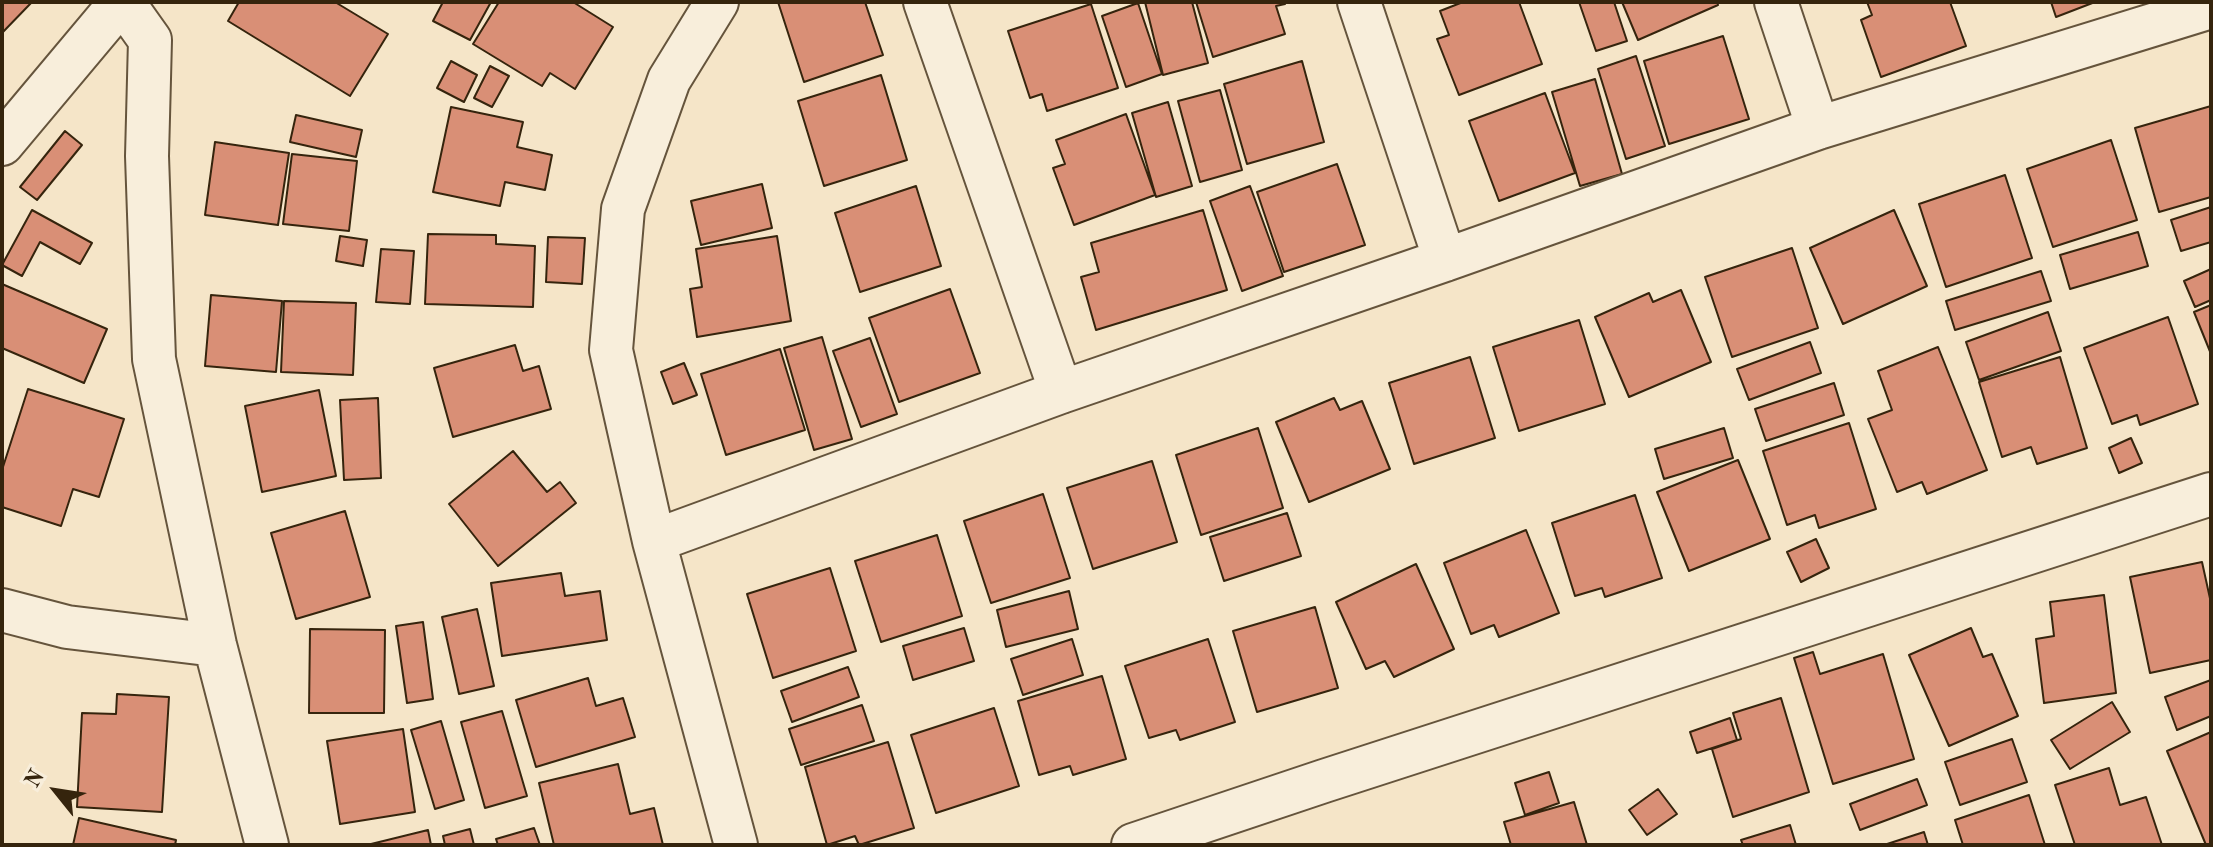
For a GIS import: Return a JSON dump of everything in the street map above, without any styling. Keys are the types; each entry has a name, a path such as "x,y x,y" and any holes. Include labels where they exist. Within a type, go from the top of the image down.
{"street":[{"path":"2,144 122,2 150,40 147,156 154,359 215,645 267,845"},
{"path":"717,2 669,80 623,209 611,350 654,541 736,845"},
{"path":"925,2 1061,392"},
{"path":"1359,2 1445,260"},
{"path":"1776,2 1818,128"},
{"path":"654,541 1061,392 1818,128 2209,5"},
{"path":"1133,845 2211,494"},
{"path":"2,610 67,627 215,645"}],"building":[{"path":"2,2 32,2 2,33"},
{"path":"239,2 335,2 388,34 350,96 228,21"},
{"path":"443,2 491,2 470,40 433,21"},
{"path":"499,2 573,2 613,27 575,89 550,73 542,86 473,44"},
{"path":"778,2 865,2 883,55 804,82"},
{"path":"1145,2 1192,2 1208,63 1163,75"},
{"path":"1196,2 1285,2 1276,6 1285,34 1213,57"},
{"path":"1463,2 1519,2 1542,64 1459,95 1437,39 1449,35 1440,11"},
{"path":"1579,2 1614,2 1627,41 1596,51"},
{"path":"1622,2 1717,2 1718,5 1638,40"},
{"path":"1867,2 1950,2 1966,46 1881,77 1861,20 1872,15"},
{"path":"2051,2 2095,2 2056,17"},
{"path":"1138,3 1162,74 1126,87 1102,16"},
{"path":"1091,4 1118,88 1047,111 1042,94 1030,98 1008,31"},
{"path":"1723,36 1749,119 1669,144 1644,61"},
{"path":"1636,56 1665,146 1626,159 1598,69"},
{"path":"451,61 477,75 464,102 437,88"},
{"path":"1302,61 1324,142 1247,164 1224,84"},
{"path":"490,66 509,76 492,107 474,98"},
{"path":"881,75 907,160 824,186 798,101"},
{"path":"1595,79 1622,174 1580,186 1552,92"},
{"path":"1220,90 1242,170 1200,182 1178,101"},
{"path":"1545,93 1575,173 1499,201 1469,121"},
{"path":"1168,102 1192,186 1156,197 1132,113"},
{"path":"2211,106 2211,197 2159,212 2135,128"},
{"path":"451,107 523,122 517,147 552,155 545,190 505,182 500,206 433,192"},
{"path":"1126,114 1155,195 1074,225 1053,168 1065,164 1056,140"},
{"path":"296,115 362,130 356,157 290,142"},
{"path":"65,131 82,145 37,200 20,187"},
{"path":"2111,140 2137,220 2053,247 2027,169"},
{"path":"215,142 289,153 278,225 205,215"},
{"path":"292,154 357,161 349,231 283,224"},
{"path":"1337,164 1365,245 1284,272 1257,192"},
{"path":"2005,175 2032,258 1946,287 1919,204"},
{"path":"762,184 772,228 701,245 691,201"},
{"path":"916,186 941,266 860,292 835,213"},
{"path":"1250,186 1283,276 1242,291 1210,201"},
{"path":"2211,207 2211,242 2181,251 2171,220"},
{"path":"32,210 92,243 80,264 40,242 22,276 2,265"},
{"path":"1203,210 1227,290 1096,330 1081,277 1099,272 1091,243"},
{"path":"1894,210 1927,286 1843,324 1810,248"},
{"path":"2138,232 2148,266 2070,289 2060,255"},
{"path":"428,234 496,235 496,244 535,246 533,307 425,304"},
{"path":"340,236 367,240 363,266 336,261"},
{"path":"777,236 791,321 697,337 690,289 702,287 696,249"},
{"path":"548,237 585,238 582,284 546,282"},
{"path":"1792,248 1818,328 1732,357 1705,277"},
{"path":"381,249 414,251 410,304 376,302"},
{"path":"2211,269 2211,300 2195,307 2184,281"},
{"path":"2041,271 2051,301 1955,330 1946,301"},
{"path":"2,284 107,329 84,383 2,348"},
{"path":"950,289 980,373 899,402 869,318"},
{"path":"1681,290 1711,362 1629,397 1595,317 1649,293 1653,302"},
{"path":"211,295 282,301 276,372 205,366"},
{"path":"284,301 356,303 353,375 281,372"},
{"path":"2211,305 2211,354 2194,312"},
{"path":"2048,312 2061,351 1979,380 1966,342"},
{"path":"2168,317 2198,404 2140,425 2137,415 2112,424 2084,348"},
{"path":"1579,320 1605,404 1519,431 1493,347"},
{"path":"822,337 852,439 814,450 784,348"},
{"path":"870,338 897,414 861,427 833,351"},
{"path":"1810,342 1821,373 1749,400 1737,369"},
{"path":"515,345 523,371 539,366 551,409 453,437 434,368"},
{"path":"1938,347 1987,470 1927,494 1922,482 1897,492 1868,419 1892,410 1878,371"},
{"path":"780,349 805,430 726,455 701,374"},
{"path":"1470,357 1495,438 1414,464 1389,383"},
{"path":"2060,357 2087,448 2037,464 2031,447 2002,457 1979,382"},
{"path":"684,363 697,395 673,404 661,372"},
{"path":"1834,383 1844,415 1766,441 1755,409"},
{"path":"28,389 124,419 99,497 73,489 61,526 2,507 2,470"},
{"path":"319,390 336,476 262,492 245,406"},
{"path":"378,398 381,478 344,480 340,400"},
{"path":"1334,398 1340,410 1362,401 1390,469 1309,502 1276,422"},
{"path":"1849,423 1876,509 1819,528 1815,515 1787,525 1763,451"},
{"path":"1258,428 1283,508 1201,535 1176,455"},
{"path":"1724,428 1733,458 1664,479 1655,449"},
{"path":"2131,438 2142,463 2119,473 2109,448"},
{"path":"513,451 547,492 560,482 576,503 498,566 449,504"},
{"path":"1738,460 1770,539 1689,571 1657,492"},
{"path":"1152,461 1177,542 1093,569 1067,488"},
{"path":"1043,494 1070,578 991,603 964,521"},
{"path":"1635,495 1662,578 1605,597 1602,588 1575,596 1552,523"},
{"path":"345,511 370,597 296,619 271,533"},
{"path":"1287,513 1301,556 1224,581 1210,537"},
{"path":"1526,530 1559,613 1499,637 1494,625 1471,634 1444,563"},
{"path":"937,535 962,616 881,642 855,561"},
{"path":"1816,539 1829,568 1801,582 1787,552"},
{"path":"2202,562 2211,603 2211,660 2150,673 2130,577"},
{"path":"1416,564 1454,649 1394,677 1385,661 1366,669 1336,602"},
{"path":"830,568 856,651 773,678 747,594"},
{"path":"561,573 565,596 600,591 607,640 502,656 491,583"},
{"path":"1069,591 1078,629 1006,647 997,610"},
{"path":"2104,595 2116,693 2044,703 2036,639 2054,636 2050,602"},
{"path":"1315,607 1338,688 1257,712 1233,631"},
{"path":"477,609 494,686 459,694 442,617"},
{"path":"423,622 433,699 407,703 396,626"},
{"path":"964,628 974,661 913,680 903,646"},
{"path":"1971,628 1983,657 1992,654 2018,716 1949,746 1909,655"},
{"path":"310,629 385,630 384,713 309,713"},
{"path":"1072,639 1083,675 1023,695 1011,659"},
{"path":"1208,639 1235,722 1180,740 1176,730 1149,738 1125,666"},
{"path":"1813,652 1820,674 1883,654 1914,759 1833,784 1794,658"},
{"path":"848,667 859,697 792,722 781,691"},
{"path":"1102,676 1126,759 1073,775 1070,766 1039,775 1018,701"},
{"path":"588,678 596,706 623,698 635,737 536,767 516,700"},
{"path":"2211,680 2211,716 2177,730 2165,697"},
{"path":"117,694 169,697 162,812 77,807 82,713 116,714"},
{"path":"1781,698 1809,792 1733,817 1712,749 1741,739 1733,713"},
{"path":"2112,702 2130,732 2070,769 2051,740"},
{"path":"862,705 874,741 801,765 789,729"},
{"path":"994,708 1019,786 936,813 911,735"},
{"path":"502,711 527,796 485,808 461,722"},
{"path":"1730,718 1737,740 1697,753 1690,732"},
{"path":"441,721 464,800 435,809 411,730"},
{"path":"403,729 415,812 340,824 327,741"},
{"path":"2211,732 2211,845 2206,845 2167,751"},
{"path":"2012,739 2027,782 1960,805 1945,762"},
{"path":"888,742 914,828 859,845 855,836 827,845 805,767"},
{"path":"618,764 630,814 654,808 663,845 554,845 539,783"},
{"path":"2109,768 2120,805 2146,797 2162,845 2075,845 2055,785"},
{"path":"1549,772 1559,803 1525,815 1515,783"},
{"path":"1917,779 1927,805 1860,830 1850,804"},
{"path":"1658,789 1677,814 1647,835 1629,810"},
{"path":"2029,795 2045,845 1963,845 1955,820"},
{"path":"1574,802 1587,845 1511,845 1504,822"},
{"path":"79,818 176,840 175,845 73,845"},
{"path":"1790,825 1796,845 1743,845 1741,840"},
{"path":"534,828 540,845 498,845 496,839"},
{"path":"470,829 474,845 445,845 443,836"},
{"path":"428,830 431,845 367,845"},
{"path":"1924,832 1928,845 1884,845"}]}
